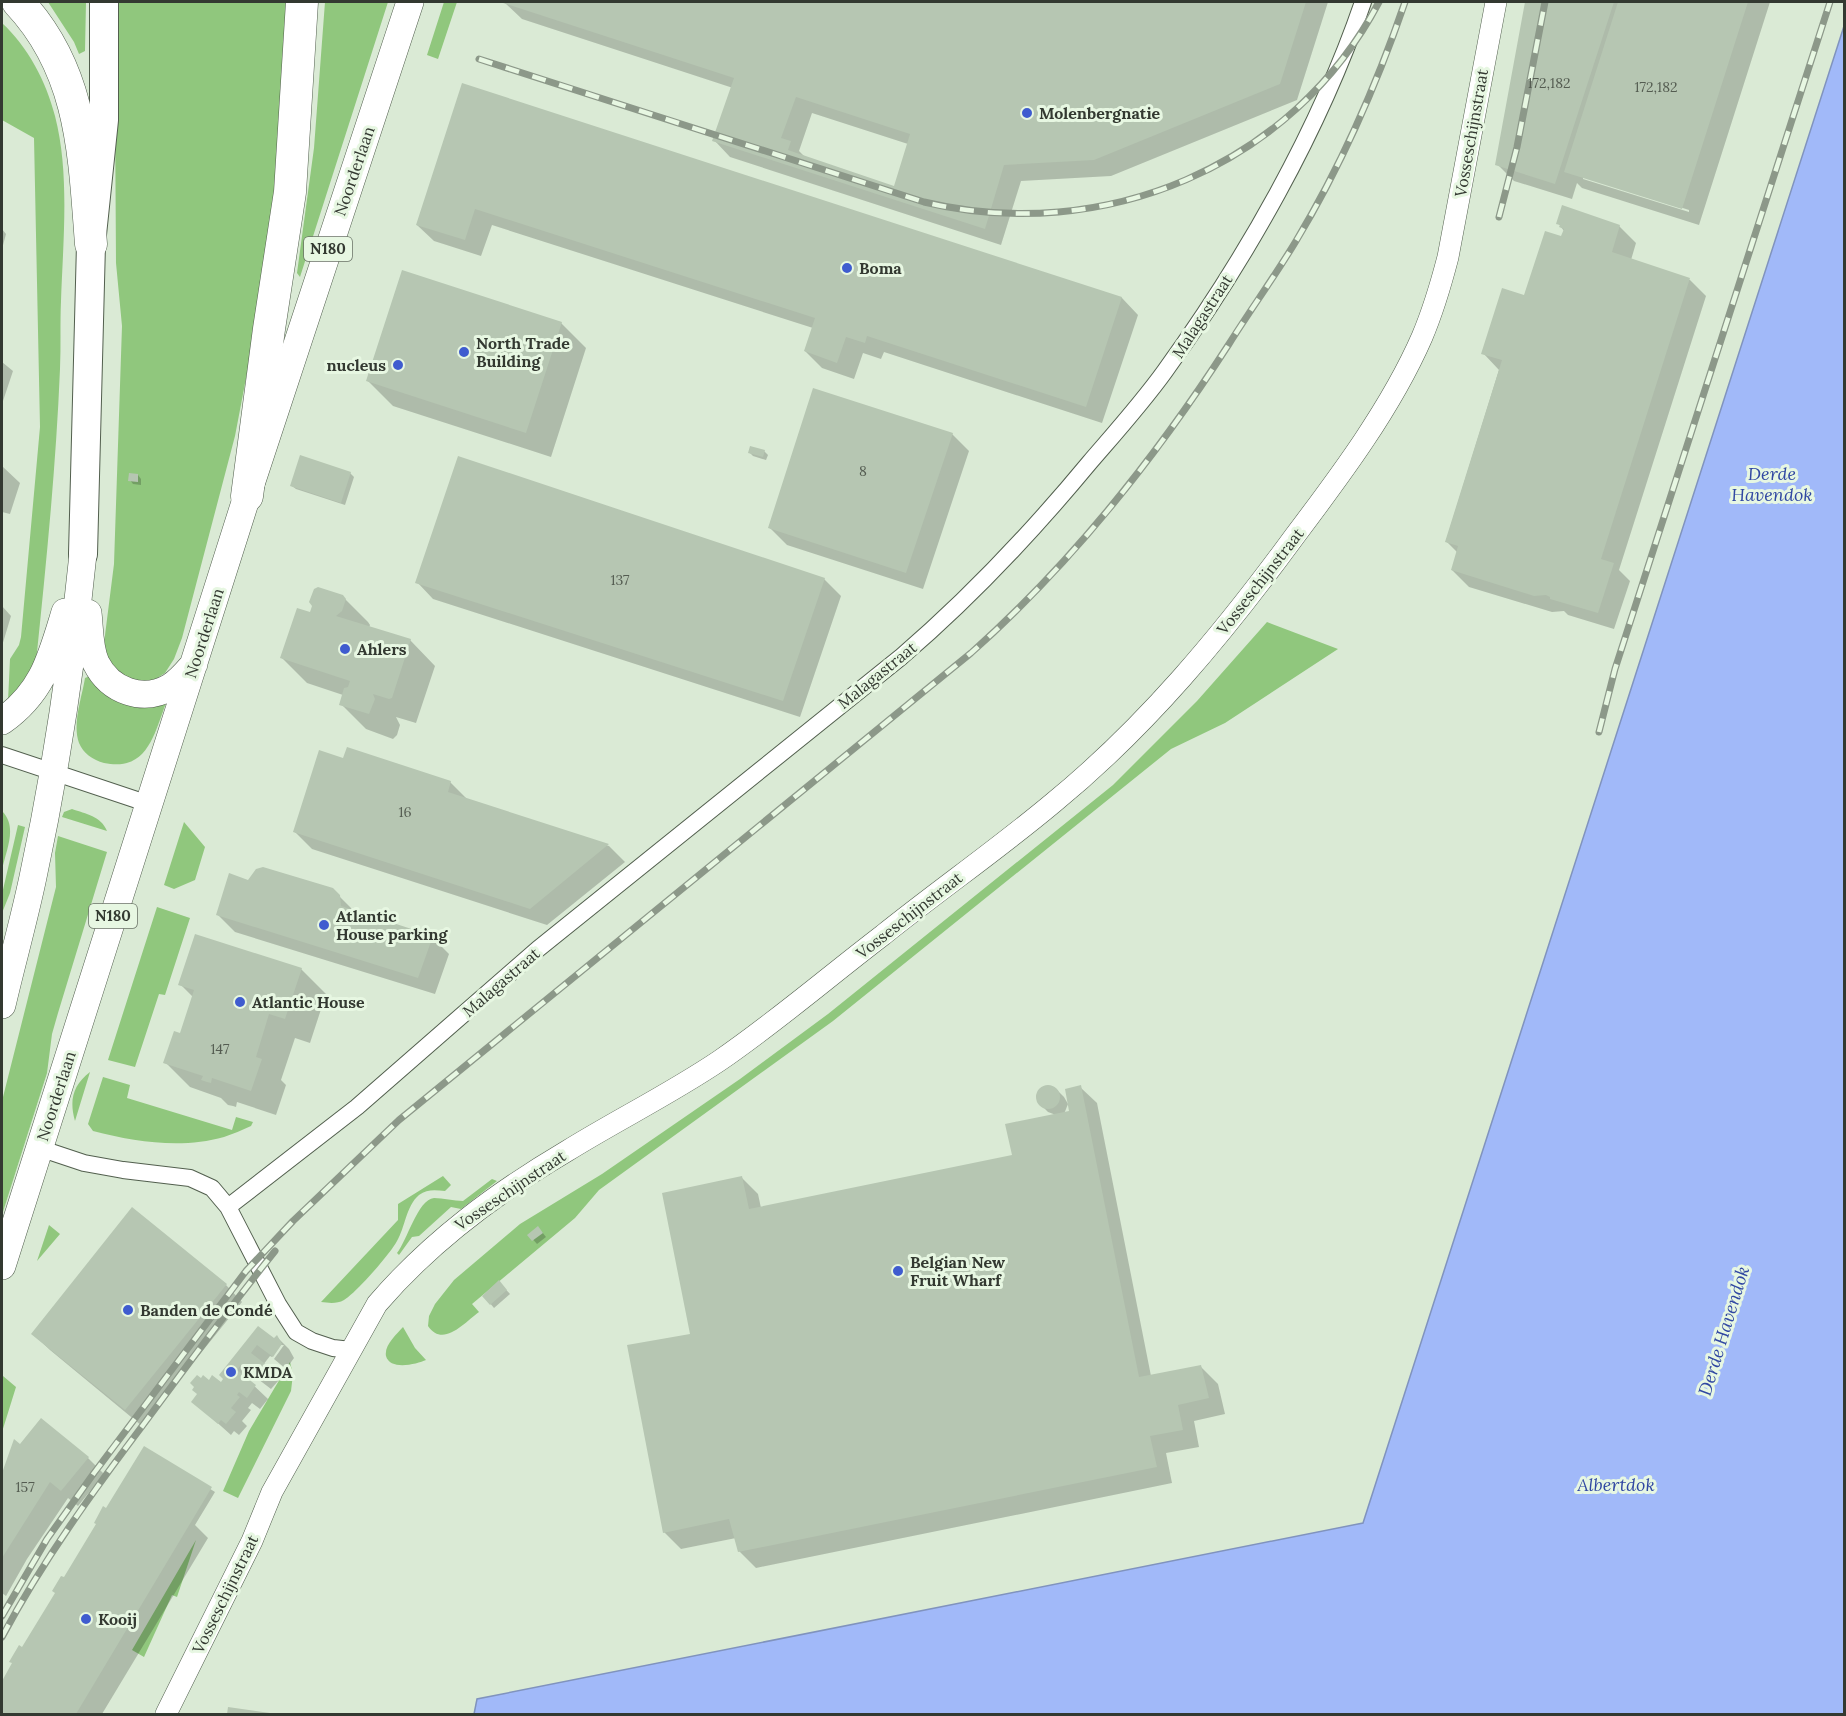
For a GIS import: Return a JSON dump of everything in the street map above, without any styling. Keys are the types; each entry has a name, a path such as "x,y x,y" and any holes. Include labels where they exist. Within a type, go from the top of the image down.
{"highway":[{"path":"18,2 47,37 71,91 83,142 92,244"},
{"path":"83,554 92,244 104,132 104,2"},
{"path":"247,496 290,192 302,2"}],"main road":[{"name":"Noorderlaan","path":"2,1266 247,496 410,2"},
{"path":"83,554 91,647 96,662 114,685 138,694 155,693 170,687 195,663"},
{"path":"2,721 16,711 43,678 52,656 83,554"},
{"path":"2,1005 33,879 54,771 73,652 83,554"}],"street":[{"name":"Malagastraat","path":"228,1207 357,1107 538,949 901,657 1001,563 1064,494 1138,405 1176,355 1228,276 1304,141 1343,54 1363,2"},
{"name":"Vosseschijnstraat","path":"166,1714 252,1540 272,1492 377,1304 441,1239 509,1187 567,1150 715,1064 769,1026 881,936 1054,803 1177,685 1273,567 1332,487 1385,405 1421,339 1448,257 1496,2"},
{"path":"2,755 149,804"},
{"path":"39,1148 84,1163 190,1178 212,1188 228,1207 278,1304 296,1332 312,1341 333,1348 351,1350"}],"green space":[{"path":"48,2 86,2 85,51 79,54 74,42"},
{"path":"118,2 286,2 278,172 259,310 235,436 182,638 174,659 165,673 154,680 141,682 125,678 107,658 104,643 114,564 122,326 116,263 115,105"},
{"path":"325,2 388,2 300,277 297,273 314,148"},
{"path":"444,2 457,2 438,59 427,55"},
{"path":"2,23 35,65 51,103 60,138 64,184 56,442 36,662 34,671 8,701 10,659 21,637 40,427 34,138 2,120"},
{"path":"1267,622 1338,649 1225,723 1171,749 833,1021 599,1190 575,1218 472,1304 479,1312 460,1327 440,1335 428,1326 429,1316 435,1304 454,1280 520,1224 602,1174 740,1079 828,1014 1113,785 1197,701"},
{"path":"90,676 166,703 147,748 130,762 119,764 100,762 86,753 79,743 78,710 85,678"},
{"path":"72,809 97,819 107,831 62,817 64,812"},
{"path":"2,811 9,824 10,839 2,870"},
{"path":"184,822 205,847 195,880 174,889 164,885"},
{"path":"18,825 25,827 10,893 2,913 2,894"},
{"path":"58,836 107,852 52,1034 47,1073 2,1215 2,1101 56,887 55,853"},
{"path":"157,907 190,918 165,995 159,994 135,1067 108,1060"},
{"path":"90,1072 75,1121 72,1106 74,1094 80,1082"},
{"path":"103,1077 130,1085 127,1098 232,1130 236,1117 253,1122 251,1126 224,1137 192,1143 158,1143 93,1131 88,1124"},
{"path":"443,1176 451,1185 445,1191 434,1190 419,1195 408,1211 397,1241 364,1282 341,1301 321,1302 398,1220 398,1204"},
{"path":"492,1179 497,1181 461,1209 451,1207 419,1236 412,1237 399,1255 397,1253 418,1213 428,1200 434,1198 463,1201"},
{"path":"49,1225 60,1234 37,1261"},
{"path":"403,1327 415,1348 426,1360 404,1365 388,1361 387,1348"},
{"path":"290,1362 293,1374 291,1391 238,1498 223,1491 249,1431"},
{"path":"3,1376 16,1387 2,1432 2,1382"},
{"path":"196,1540 177,1597 172,1595 144,1657 132,1650"}],"water":[{"name":"Albertdok","path":"1844,26 1844,1714 474,1714 477,1699 1363,1523"}],"building":[{"name":"Molenbergnatie","path":"500,2 1306,2 1280,84 1094,160 1004,165 985,229 712,141 734,78","holes":["796,97 910,134 894,186 788,150 791,141 781,138"]},
{"path":"1525,2 1614,2 1555,184 1495,165"},
{"path":"1618,2 1748,2 1682,209 1564,172"},
{"name":"Boma","path":"462,83 1122,297 1086,407 867,336 865,343 846,337 837,363 804,351 815,318 475,209 465,240 416,225"},
{"path":"1562,205 1620,225 1612,252 1690,278 1601,559 1614,563 1598,613 1550,599 1546,595 1534,596 1451,570 1458,546 1445,542 1502,360 1481,354 1502,288 1524,295 1545,231 1561,236 1564,229 1556,224"},
{"name":"North Trade Building","path":"402,270 562,322 526,433 366,381"},
{"path":"813,388 953,433 906,573 768,528"},
{"path":"750,446 765,450 763,457 748,453"},
{"path":"300,455 351,472 341,503 290,486"},
{"path":"458,456 825,578 783,701 415,583"},
{"path":"129,473 138,474 138,482 128,481"},
{"name":"Ahlers","path":"318,587 343,595 346,599 342,611 336,616 411,639 392,698 373,694 375,699 369,714 339,705 344,688 348,687 350,681 280,658 297,608 310,612 312,606 309,602 314,589"},
{"path":"347,747 451,781 448,792 609,844 530,909 293,832 319,750 343,758"},
{"name":"Atlantic House parking","path":"263,867 333,888 340,895 341,906 433,936 418,978 216,915 229,873 248,880 256,869"},
{"name":"Atlantic House","path":"195,934 302,968 285,1019 269,1014 256,1057 262,1059 251,1091 212,1078 211,1083 207,1082 201,1080 203,1076 163,1063 174,1031 180,1033 194,990 178,985"},
{"path":"1048,1085 1057,1088 1060,1097 1057,1106 1048,1109 1039,1106 1036,1097 1039,1088"},
{"name":"Belgian New Fruit Wharf","path":"1081,1085 1139,1377 1201,1365 1209,1398 1178,1405 1183,1430 1150,1436 1157,1467 738,1552 729,1519 663,1533 627,1345 690,1334 662,1193 742,1176 749,1209 1012,1155 1005,1124 1069,1111 1065,1089"},
{"name":"Banden de Condé","path":"132,1207 227,1284 125,1410 31,1334"},
{"path":"538,1226 543,1233 532,1241 527,1235"},
{"path":"499,1280 507,1290 490,1305 482,1296"},
{"name":"KMDA","path":"258,1326 274,1338 277,1335 282,1344 273,1357 257,1345 251,1353 268,1366 258,1378 241,1365 237,1370 256,1385 247,1398 239,1392 237,1395 240,1397 231,1408 236,1412 226,1424 221,1420 218,1424 191,1402 197,1394 192,1390 194,1387 190,1383 197,1375 201,1378 203,1375 209,1380 212,1375 221,1382 223,1379 219,1375"},
{"path":"41,1418 89,1457 61,1491 50,1482 2,1558 2,1473 14,1439 20,1444"},
{"name":"Kooij","path":"144,1446 212,1487 76,1714 2,1714 2,1681 12,1663 9,1662 19,1645 22,1647 55,1593 52,1591 61,1576 64,1577 96,1524 94,1523 103,1506 106,1508"},
{"path":"228,1707 270,1713 227,1714"}],"railway":[{"path":"479,59 924,202 991,212 1059,212 1124,201 1186,180 1244,149 1297,108 1342,59 1379,2"},
{"path":"2,1616 47,1539 94,1473 246,1271 293,1221 399,1120 971,653 1044,583 1078,545 1142,468 1172,427 1296,241 1328,184 1357,124 1405,2"},
{"path":"1499,217 1517,147 1545,2"},
{"path":"1599,732 1615,669 1830,2"},
{"path":"2,1637 34,1580 88,1499 275,1251"}],"place":[{"name":"Molenbergnatie","path":"1027,113"},
{"name":"Boma","path":"847,268"},
{"name":"North Trade Building","path":"464,352"},
{"name":"nucleus","path":"398,365"},
{"name":"Ahlers","path":"345,649"},
{"name":"Atlantic House parking","path":"324,925"},
{"name":"Atlantic House","path":"240,1002"},
{"name":"Belgian New Fruit Wharf","path":"898,1271"},
{"name":"Banden de Condé","path":"128,1310"},
{"name":"KMDA","path":"231,1372"},
{"name":"Kooij","path":"86,1619"}],"water label":[{"name":"Derde Havendok","path":"1772,484"},
{"name":"Derde Havendok","path":"1724,1331"}]}
